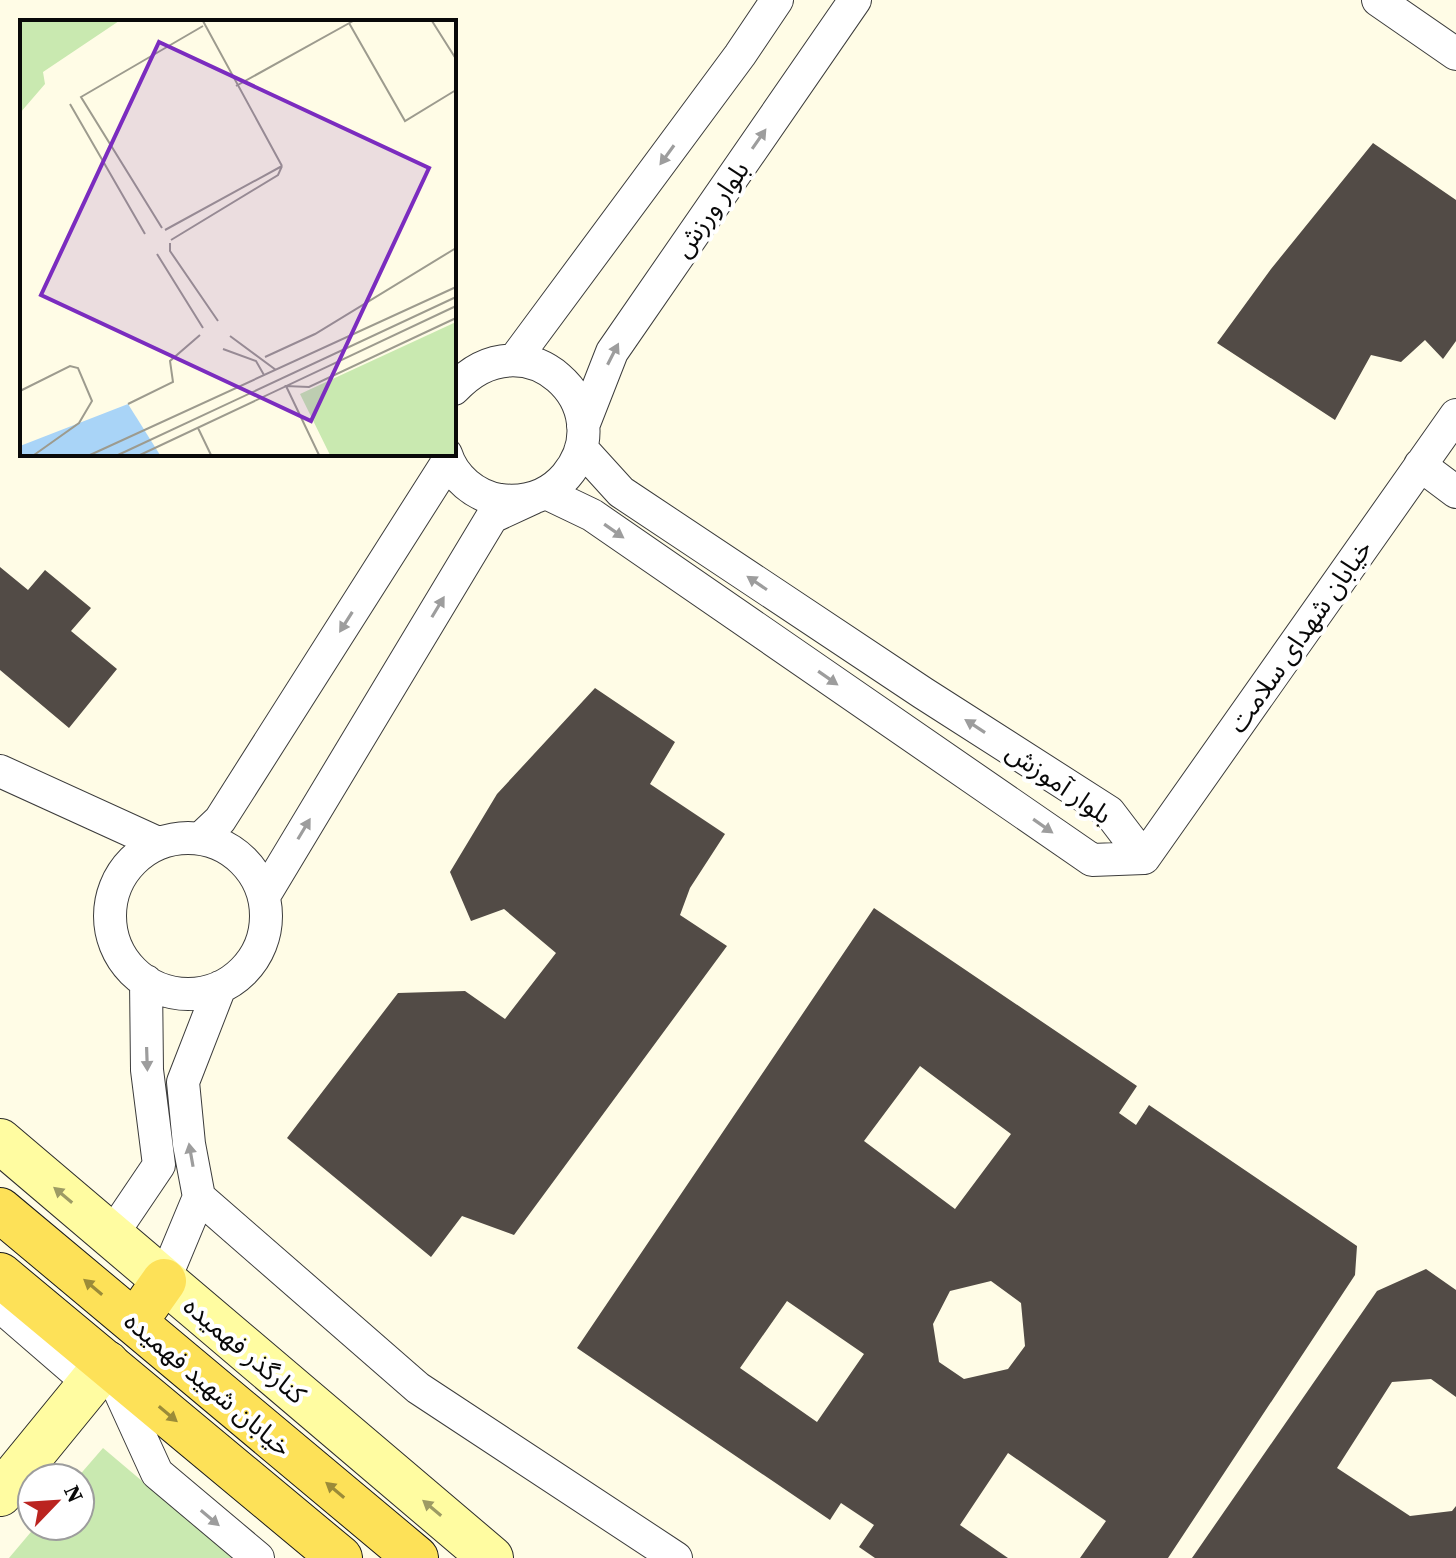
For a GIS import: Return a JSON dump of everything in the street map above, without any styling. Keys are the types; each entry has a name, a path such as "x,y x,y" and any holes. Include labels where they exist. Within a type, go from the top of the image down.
{"main road":[{"name":"خیابان شهید فهمیده","path":"0,1210 416,1558"},
{"name":"خیابان شهید فهمیده","path":"0,1275 98,1374 340,1558"},
{"path":"135,1322 164,1281"}],"street":[{"path":"515,359 777,0"},
{"name":"بلوار ورزش","path":"540,496 559,484 573,467 612,352 855,0"},
{"path":"1378,0 1456,54"},
{"path":"456,387 469,373 491,362 515,359 535,363 553,372 568,387 578,405 582,437"},
{"name":"خیابان شهدای سلامت","path":"1144,858 1456,415"},
{"name":"بلوار آموزش","path":"582,437 621,492 923,693 1109,812 1144,858"},
{"path":"201,838 220,820 447,458 459,478 475,491 494,499 513,501 540,496"},
{"path":"1420,465 1456,492"},
{"path":"264,896 492,517 540,496"},
{"name":"بلوار آموزش","path":"540,496 592,515 1092,860 1144,858"},
{"path":"899,726 923,693"},
{"path":"0,771 158,843"},
{"path":"179,838 201,838 222,845 241,858 255,875 264,896 267,918 263,940 253,959 238,976 220,987 195,994 169,992 146,981 128,965 115,944 110,920 113,896 122,874 138,856 158,843 179,838"},
{"path":"111,1236 159,1165 147,1070 146,981"},
{"path":"164,1281 199,1197 189,1144 183,1082 220,987"},
{"name":"کنارگذر فهمیده","path":"0,1141 491,1558"},
{"path":"199,1197 418,1388 676,1558"},
{"path":"0,1306 98,1374 157,1473 258,1558"},
{"path":"0,1494 98,1374"}],"green space":[{"path":"103,1448 233,1558 9,1558 22,1542 96,1542 96,1462 91,1462"}],"building":[{"path":"1373,143 1456,200 1456,341 1443,359 1425,340 1401,362 1371,355 1335,420 1217,343 1271,269"},
{"path":"0,567 28,590 45,570 91,608 71,631 117,669 69,728 0,670"},
{"path":"595,688 675,742 650,784 725,834 690,888 680,915 727,946 514,1235 462,1216 431,1257 287,1138 398,993 465,991 505,1019 556,953 504,909 471,921 450,872 497,794"},
{"path":"874,908 1137,1086 1119,1113 1136,1125 1149,1105 1357,1246 1355,1275 1168,1558 1080,1558 1106,1521 1008,1453 960,1525 1008,1558 875,1558 859,1547 874,1525 841,1503 830,1520 577,1348","holes":["920,1066 1011,1134 955,1209 864,1141","991,1281 1021,1303 1025,1346 1008,1369 964,1379 939,1362 933,1324 950,1291","787,1301 864,1354 817,1422 740,1368"]},
{"path":"1426,1269 1456,1290 1456,1397 1431,1379 1392,1382 1337,1468 1410,1516 1452,1511 1456,1506 1456,1558 1192,1558 1377,1291"}]}
